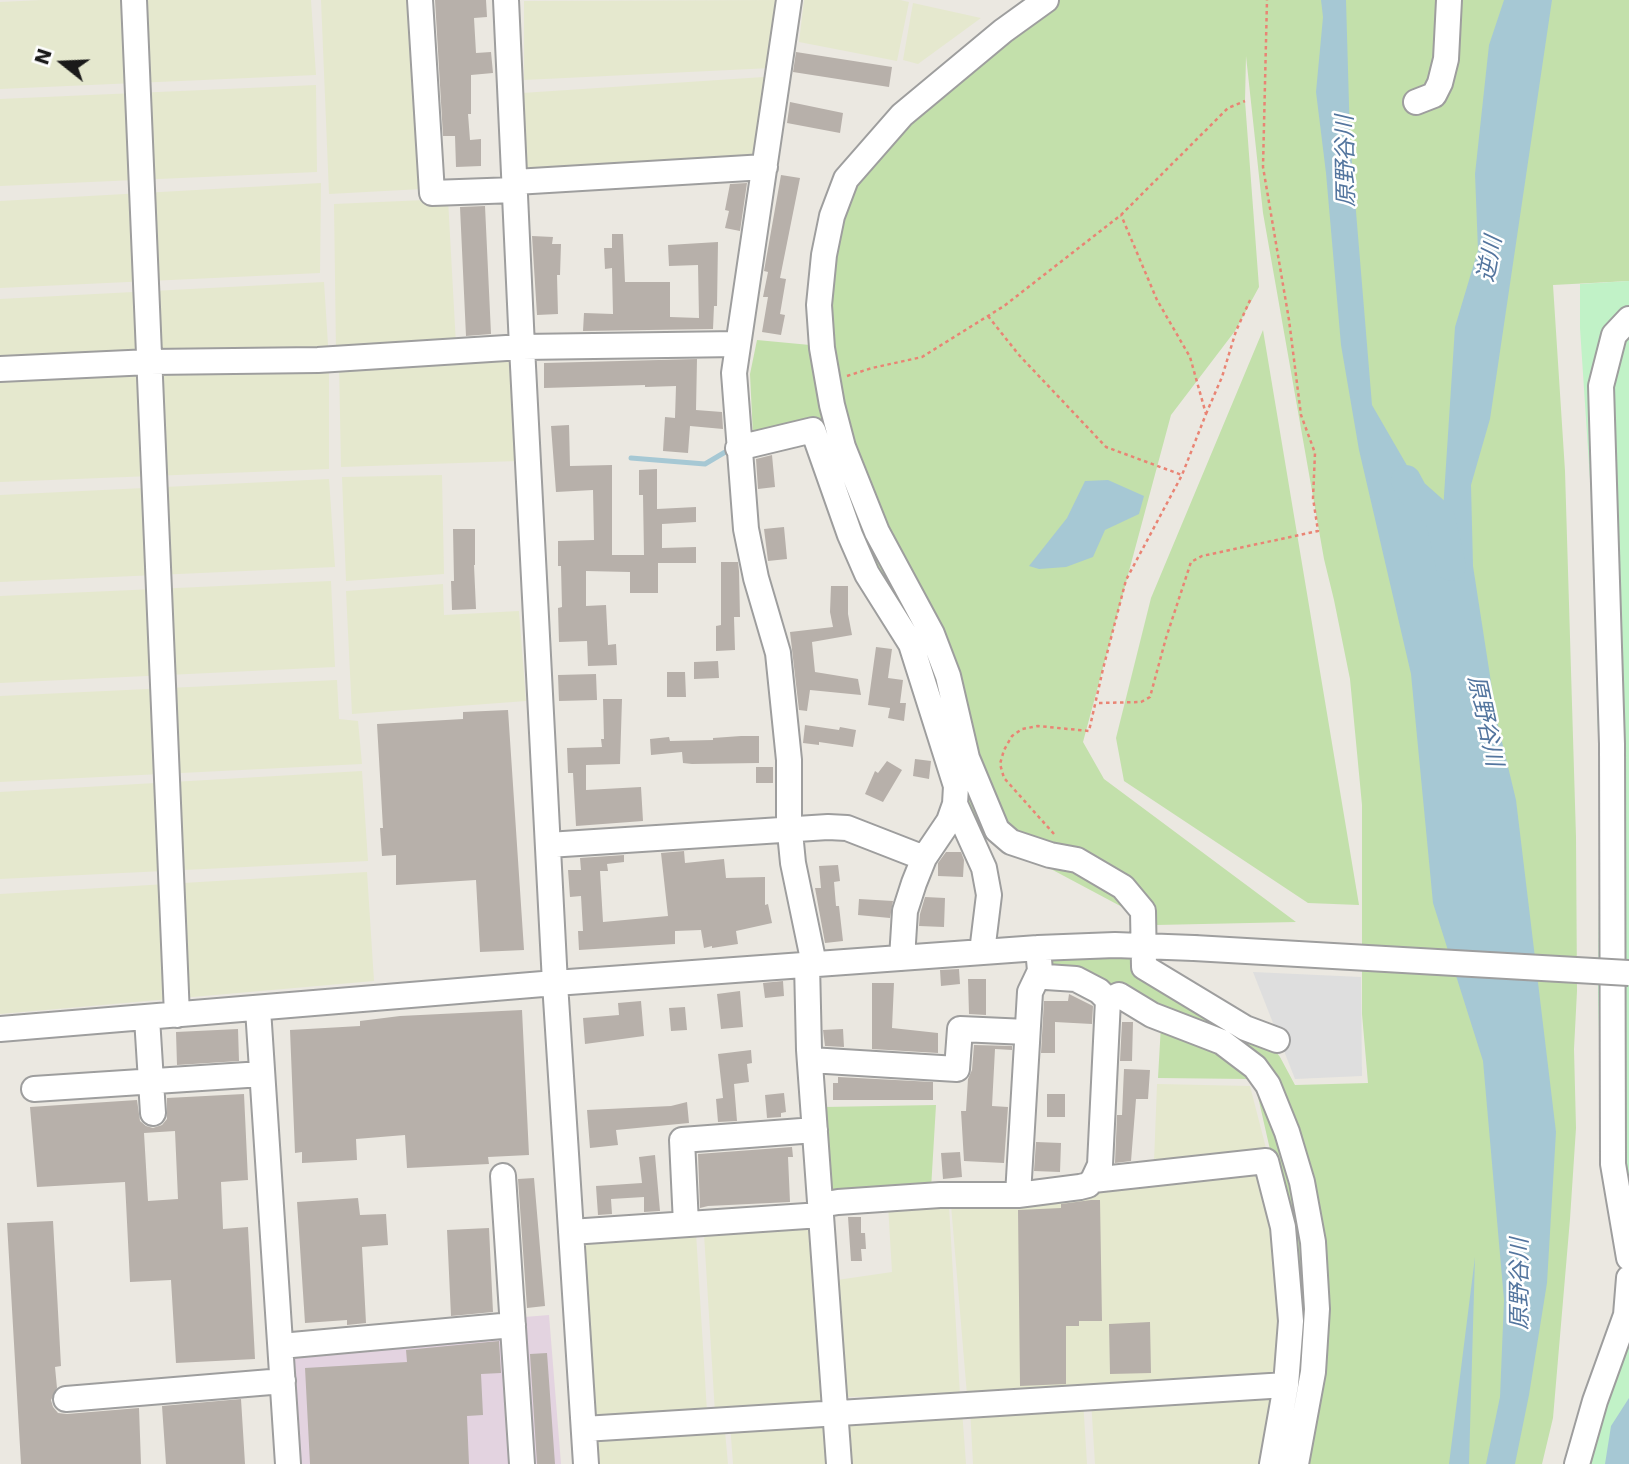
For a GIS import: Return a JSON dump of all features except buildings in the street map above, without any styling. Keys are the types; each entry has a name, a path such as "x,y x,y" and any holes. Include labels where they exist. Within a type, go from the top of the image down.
{"street":[{"path":"134,0 177,1015"},
{"path":"421,0 432,193 765,166"},
{"path":"506,0 555,983 586,1464"},
{"path":"789,0 734,373 746,528 756,578 778,653 789,761 793,863 810,964 810,1060 839,1464"},
{"path":"902,957 905,911 924,858 949,821 955,804 956,786 911,644 867,574 850,535 813,430 818,413 815,350 824,256 832,216 846,179 902,115 1003,31 1046,0"},
{"path":"1416,102 1434,95 1440,83 1446,59 1449,0"},
{"path":"819,305 832,405 844,447 877,532 932,634 948,676 967,758 997,830 1011,842 1077,860 1123,887 1143,911 1144,967 1228,1032 1268,1085 1286,1132 1304,1193 1313,1242 1317,1309 1313,1372 1296,1464"},
{"path":"1629,319 1614,335 1601,386 1621,949 1613,1164 1629,1258"},
{"path":"0,369 150,362 318,360 522,347 738,344"},
{"path":"738,448 813,430"},
{"path":"955,804 982,841 998,847 1028,848"},
{"path":"955,804 984,868 989,895 982,952"},
{"path":"548,845 828,827 846,828 924,858"},
{"path":"0,1029 902,957 982,952 1039,960 1142,946 1629,973"},
{"path":"571,1232 686,1224 820,1210 838,1202 940,1195 1018,1195 1088,1185 1100,1165 1108,1000 1099,991 1076,979 1046,977 1039,960"},
{"path":"1018,1195 1030,992 1039,960"},
{"path":"1108,1000 1119,995 1152,1015 1277,1040"},
{"path":"258,1009 288,1464"},
{"path":"147,1017 153,1113"},
{"path":"810,1060 957,1069 960,1029 1027,1032"},
{"path":"34,1089 262,1074"},
{"path":"686,1224 682,1140 815,1130"},
{"path":"1093,1180 1266,1161 1283,1227 1291,1321 1286,1385 1272,1464"},
{"path":"503,1176 522,1464"},
{"path":"1577,1464 1595,1401 1626,1315 1629,1278"},
{"path":"281,1346 513,1325"},
{"path":"66,1399 283,1381"},
{"path":"584,1429 835,1411 1286,1385"}],"path":[{"path":"1100,703 1141,702 1150,697 1191,562 1202,556 1318,531 1313,498 1315,453 1301,415 1289,320 1263,167 1267,0"},
{"path":"842,378 922,357 988,316 1121,215 1228,108 1245,100"},
{"path":"1121,215 1157,300 1190,357 1206,414"},
{"path":"1077,860 1004,778 1000,764 1004,750 1012,736 1022,729 1038,726 1089,732 1126,580 1182,475 1251,298"},
{"path":"988,316 1027,364 1106,447 1182,475"}],"shaded area":[{"path":"1253,972 1361,977 1362,1076 1295,1079"},
{"path":"549,1315 561,1464 301,1464 292,1336"}],"green space":[{"path":"311,0 316,75 0,89 0,2"},
{"path":"321,0 415,0 422,189 329,194"},
{"path":"781,0 771,68 524,80 524,1"},
{"path":"804,0 909,2 897,61 799,42"},
{"path":"1037,0 1629,0 1629,281 1553,285 1565,471 1576,837 1576,1128 1553,1418 1542,1464 1279,1464 1289,1233 1256,1088 1249,1079 1158,1078 1161,1025 1222,1050 1246,1076 1231,1028 1267,1040 1295,1085 1368,1083 1362,1014 1362,805 1350,679 1324,559 1263,213 1246,56 1245,101 1259,287 1235,331 1171,415 1083,742 1104,779 1296,922 1156,925 972,827 813,430 753,436 750,374 757,340 810,345 852,171"},
{"path":"913,3 981,18 918,64 903,60"},
{"path":"779,76 761,167 528,182 522,93"},
{"path":"316,85 317,172 0,186 0,99"},
{"path":"321,183 320,273 0,288 0,201"},
{"path":"448,199 456,345 336,352 334,204"},
{"path":"1629,281 1629,1464 1570,1464 1617,1318 1621,1264 1605,1159 1601,1111 1598,994 1600,803 1591,495 1580,328 1580,284"},
{"path":"324,282 329,360 0,370 0,299"},
{"path":"1263,330 1359,905 1308,903 1124,781 1116,738 1151,598"},
{"path":"518,352 518,461 341,467 339,363"},
{"path":"329,367 329,469 0,482 0,378"},
{"path":"442,475 444,574 346,581 342,477"},
{"path":"329,479 335,567 0,582 0,495"},
{"path":"331,581 335,667 0,683 0,596"},
{"path":"443,584 444,615 519,611 526,701 352,714 346,591"},
{"path":"337,680 339,719 358,721 362,764 0,782 0,696"},
{"path":"362,771 368,861 0,879 0,792"},
{"path":"367,872 374,981 0,1014 0,894"},
{"path":"1046,954 1130,956 1230,1019 1222,1042 1043,974"},
{"path":"1157,1084 1250,1086 1267,1152 1154,1162"},
{"path":"936,1105 931,1189 827,1195 824,1107"},
{"path":"1263,1167 1283,1283 1276,1379 967,1395 951,1205 1079,1194"},
{"path":"888,1205 949,1206 960,1395 846,1397 837,1280 892,1272"},
{"path":"817,1227 828,1405 715,1413 704,1234"},
{"path":"696,1233 707,1412 595,1419 583,1240"},
{"path":"1279,1393 1264,1464 1095,1464 1091,1400"},
{"path":"1083,1400 1087,1464 973,1464 970,1407"},
{"path":"962,1410 966,1464 852,1464 849,1418"},
{"path":"829,1419 832,1464 733,1464 730,1423"},
{"path":"725,1431 728,1464 600,1464 597,1437"}],"water":[{"name":"逆川","path":"1321,0 1346,0 1350,139 1372,405 1442,526 1455,327 1478,250 1475,174 1489,45 1504,0 1552,0 1490,419 1471,485 1473,566 1497,721 1516,800 1556,1132 1547,1283 1515,1464 1486,1464 1500,1397 1504,1300 1483,1061 1433,903 1411,674 1359,450 1341,345 1316,92 1323,17"},
{"path":"1108,480 1144,496 1139,514 1105,530 1093,557 1066,567 1039,569 1029,566 1067,518 1085,481"},
{"path":"1475,1257 1469,1464 1449,1464"},
{"path":"1629,1398 1629,1464 1605,1464 1611,1426"}],"waterway":[{"path":"631,458 705,464 732,448"},
{"name":"原野谷川","path":"1406,480 1413,493 1440,517 1451,566"}]}
